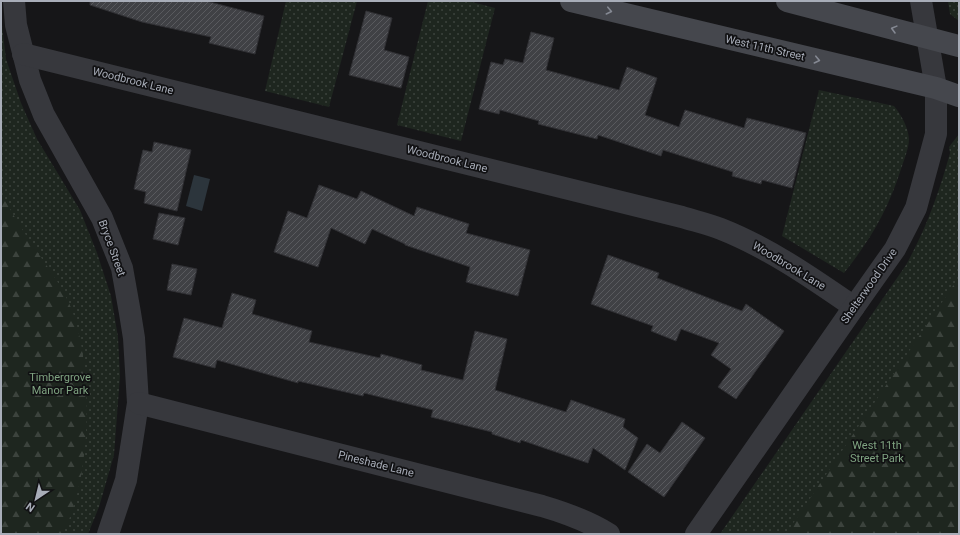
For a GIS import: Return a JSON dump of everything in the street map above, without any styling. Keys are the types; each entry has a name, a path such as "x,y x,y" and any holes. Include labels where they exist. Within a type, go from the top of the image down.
{"main road":[{"name":"West 11th Street","path":"571,1 936,88 959,96"},
{"path":"788,1 959,46"}],"street":[{"name":"Bryce Street","path":"14,1 16,25 23,54 30,80 44,116 102,218 122,268 134,338 138,402 126,480 108,534"},
{"name":"Shelterwood Drive","path":"696,534 895,249 916,208 936,134 936,88 921,1"},
{"name":"Woodbrook Lane","path":"23,54 682,217 721,229 767,251 854,307"},
{"name":"Pineshade Lane","path":"138,402 542,506 594,524 609,534"}],"green space":[{"path":"286,1 357,1 329,107 265,91"},
{"path":"428,1 468,1 495,8 461,141 397,125"},
{"path":"948,1 959,1 959,21 950,14"},
{"name":"Timbergrove Manor Park","path":"1,17 6,59 21,103 37,139 80,210 97,253 111,296 118,337 120,376 114,455 99,507 88,534 1,534"},
{"path":"819,90 894,106 904,122 909,139 906,154 896,184 878,224 844,273 782,236"},
{"name":"West 11th Street Park","path":"959,134 959,534 720,534 906,265 920,238 937,197 950,153 949,147"},
{"path":"1,193 22,229 63,291 76,323 82,352 86,384 87,417 85,451 80,482 72,511 62,534 1,534"},
{"path":"959,277 959,534 786,534"}],"shaded area":[{"path":"194,175 210,179 202,211 186,206"}],"building":[{"path":"90,1 206,1 264,16 255,54 209,43 211,37 142,22 90,5"},
{"path":"366,11 392,18 384,50 409,57 401,88 349,75"},
{"path":"531,32 554,38 546,70 619,90 627,67 657,78 645,115 679,127 685,110 744,128 747,118 806,133 792,188 762,180 761,184 732,176 733,172 663,150 661,156 598,135 597,139 538,124 539,121 500,110 499,114 479,109 491,62 503,65 505,59 523,63"},
{"path":"154,142 191,150 177,211 144,203 146,192 134,189 143,150 152,152"},
{"path":"319,185 357,199 361,191 414,216 417,207 469,224 466,233 530,250 518,296 466,282 470,267 405,245 372,229 365,244 331,228 318,267 274,252 288,211 307,218"},
{"path":"159,213 185,218 178,245 153,239"},
{"path":"608,255 659,273 657,278 742,311 746,304 784,331 736,399 718,387 731,369 711,355 719,343 681,329 676,341 651,331 653,326 591,304"},
{"path":"172,264 197,269 191,295 167,290"},
{"path":"232,293 256,300 252,314 312,331 309,342 380,358 381,354 422,365 421,370 463,380 475,331 507,339 495,390 566,412 571,400 625,419 623,427 638,438 625,470 593,448 588,463 521,440 520,443 492,434 492,432 431,417 433,410 364,393 363,396 298,381 298,383 217,360 215,368 173,357 184,318 222,328"},
{"path":"682,422 705,438 664,497 628,472 647,444 660,453"}]}
